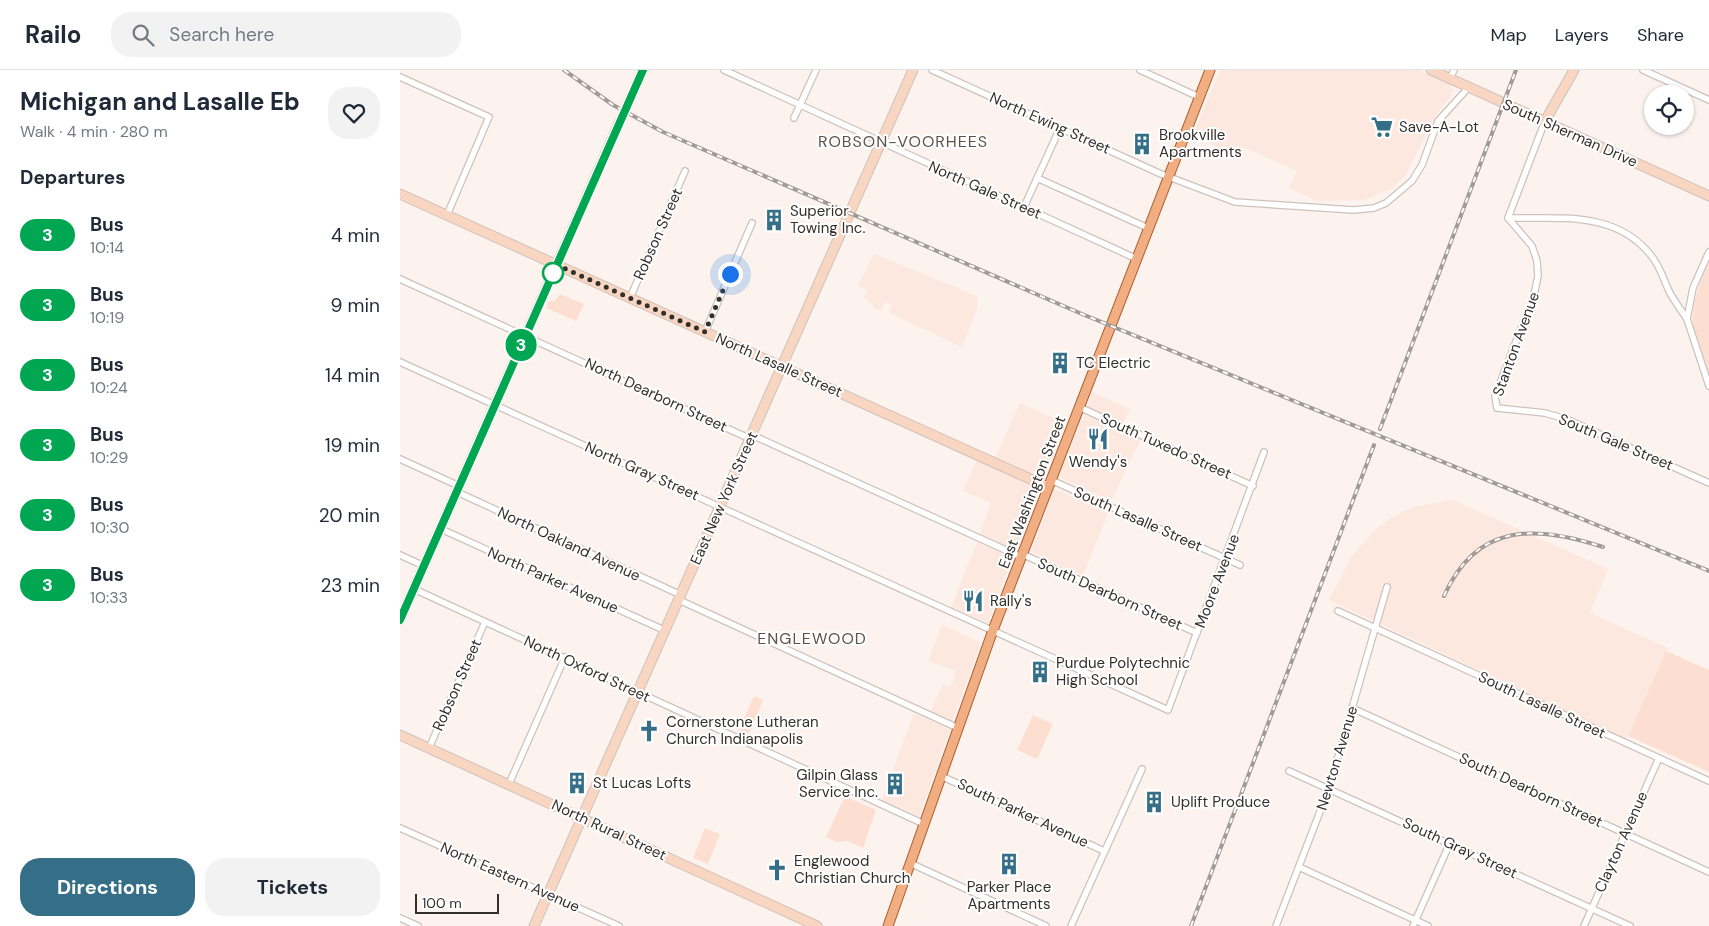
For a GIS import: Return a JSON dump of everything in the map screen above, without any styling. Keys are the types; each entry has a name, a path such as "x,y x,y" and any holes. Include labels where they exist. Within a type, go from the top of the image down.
{"main road":[{"path":"627,106 643,70"},
{"name":"East New York Street","path":"534,926 913,70"},
{"name":"East Washington Street","path":"888,926 993,630 1210,70"},
{"name":"South Sherman Drive","path":"1431,70 1452,74 1469,87 1709,196"},
{"path":"1545,121 1574,70"},
{"path":"400,620 620,121"},
{"name":"North Lasalle Street","path":"400,195 705,332 1050,483"},
{"name":"North Rural Street","path":"400,735 817,926"}],"street":[{"name":"North Gale Street","path":"724,70 1137,259"},
{"path":"794,118 816,70"},
{"name":"North Ewing Street","path":"932,70 1168,177 1235,202 1353,210 1374,208 1391,200 1412,182 1422,165 1438,121 1469,87"},
{"path":"1140,70 1200,97"},
{"path":"1643,70 1709,100"},
{"path":"400,77 489,117 447,215"},
{"path":"1545,121 1508,218 1589,219 1622,231 1640,244 1653,259 1669,292 1686,319 1709,386"},
{"path":"1024,207 1060,128"},
{"name":"Robson Street","path":"630,298 686,171"},
{"path":"1037,178 1148,228"},
{"name":"Stanton Avenue","path":"1495,404 1495,396 1534,295 1538,276 1537,261 1532,246 1508,218"},
{"path":"705,332 752,223"},
{"path":"1686,319 1693,288 1709,252"},
{"name":"North Dearborn Street","path":"400,279 744,436 752,435 1022,555"},
{"name":"North Gray Street","path":"400,362 993,630"},
{"name":"South Gale Street","path":"1495,404 1499,410 1536,412 1566,419 1709,483"},
{"name":"South Tuxedo Street","path":"1079,407 1253,486"},
{"name":"Moore Avenue","path":"993,630 1168,710 1253,486 1264,452"},
{"name":"North Oakland Avenue","path":"400,459 680,597 958,728"},
{"name":"South Lasalle Street","path":"1050,483 1240,565"},
{"name":"North Parker Avenue","path":"441,529 666,631"},
{"path":"400,555 424,566"},
{"name":"South Dearborn Street","path":"1022,555 1197,633"},
{"name":"Newton Avenue","path":"1276,926 1329,788 1387,587"},
{"name":"North Oxford Street","path":"414,589 924,824"},
{"name":"South Lasalle Street","path":"1338,611 1709,781"},
{"name":"Robson Street","path":"429,748 485,622"},
{"path":"509,784 564,658"},
{"name":"South Dearborn Street","path":"1352,708 1709,872"},
{"name":"Clayton Avenue","path":"1584,926 1659,758"},
{"path":"1071,926 1142,769"},
{"name":"South Gray Street","path":"1289,771 1630,926"},
{"name":"South Parker Avenue","path":"941,776 1104,851"},
{"name":"North Eastern Avenue","path":"400,828 619,926"},
{"path":"1414,923 1450,844"},
{"path":"910,864 1046,926"},
{"path":"1298,867 1414,923 1428,926"},
{"path":"400,918 418,926"}],"shaded area":[{"path":"1220,70 1418,70 1447,82 1453,90 1449,99 1439,110 1406,174 1393,188 1365,200 1317,201 1289,188 1297,171 1241,146 1235,156 1193,135"},
{"path":"874,254 977,296 977,309 962,347 889,313 892,305 885,302 881,311 876,309 864,297 867,290 858,286"},
{"path":"1709,262 1709,375 1693,326 1693,310 1702,277"},
{"path":"560,294 584,304 576,321 546,308 549,301 555,301"},
{"path":"1092,392 1130,409 1123,423 1088,407"},
{"path":"1020,403 1064,423 1044,477 1037,478 995,458"},
{"path":"1085,415 1141,439 1111,501 1059,477"},
{"path":"977,460 1039,488 1015,550 980,534 991,503 963,491"},
{"path":"1054,489 1108,513 1083,576 1031,552"},
{"path":"1453,500 1608,569 1590,613 1668,648 1626,739 1329,600 1352,556 1377,528 1395,515 1417,506"},
{"path":"977,542 1012,558 988,623 951,608"},
{"path":"942,624 981,643 952,722 930,712 943,684 951,687 956,671 928,661"},
{"path":"1666,651 1709,670 1709,772 1628,736"},
{"path":"754,696 763,700 748,736 738,732"},
{"path":"914,713 950,730 919,816 882,800"},
{"path":"1033,715 1053,724 1037,759 1017,750"},
{"path":"845,796 876,810 863,848 847,841 837,842 826,837"},
{"path":"705,828 720,834 708,864 693,858"}],"tunnel":[{"path":"620,121 627,106"}],"railway":[{"path":"564,70 613,105 663,132 1082,314 1709,571"},
{"path":"1380,429 1516,70"},
{"path":"1191,926 1374,445"},
{"path":"1444,596 1458,572 1473,554 1491,542 1511,536 1532,533 1555,535 1603,547"}],"bus line":[{"name":"3","path":"400,620 643,70"}],"place":[{"name":"Save-A-Lot","path":"1382,127"},
{"name":"Brookville Apartments","path":"1142,144"},
{"name":"Superior Towing Inc.","path":"774,220"},
{"name":"TC Electric","path":"1060,363"},
{"name":"Wendy's","path":"1098,439"},
{"name":"Rally's","path":"973,601"},
{"name":"Purdue Polytechnic High School","path":"1040,672"},
{"name":"Cornerstone Lutheran Church Indianapolis","path":"649,731"},
{"name":"St Lucas Lofts","path":"577,783"},
{"name":"Gilpin Glass Service Inc.","path":"895,784"},
{"name":"Uplift Produce","path":"1154,802"},
{"name":"Parker Place Apartments","path":"1009,864"},
{"name":"Englewood Christian Church","path":"777,870"}],"district":[{"name":"ROBSON-VOORHEES","path":"903,141"},
{"name":"ENGLEWOOD","path":"812,638"}],"route":[{"path":"553,273 557,265 705,332 730,274"}]}
